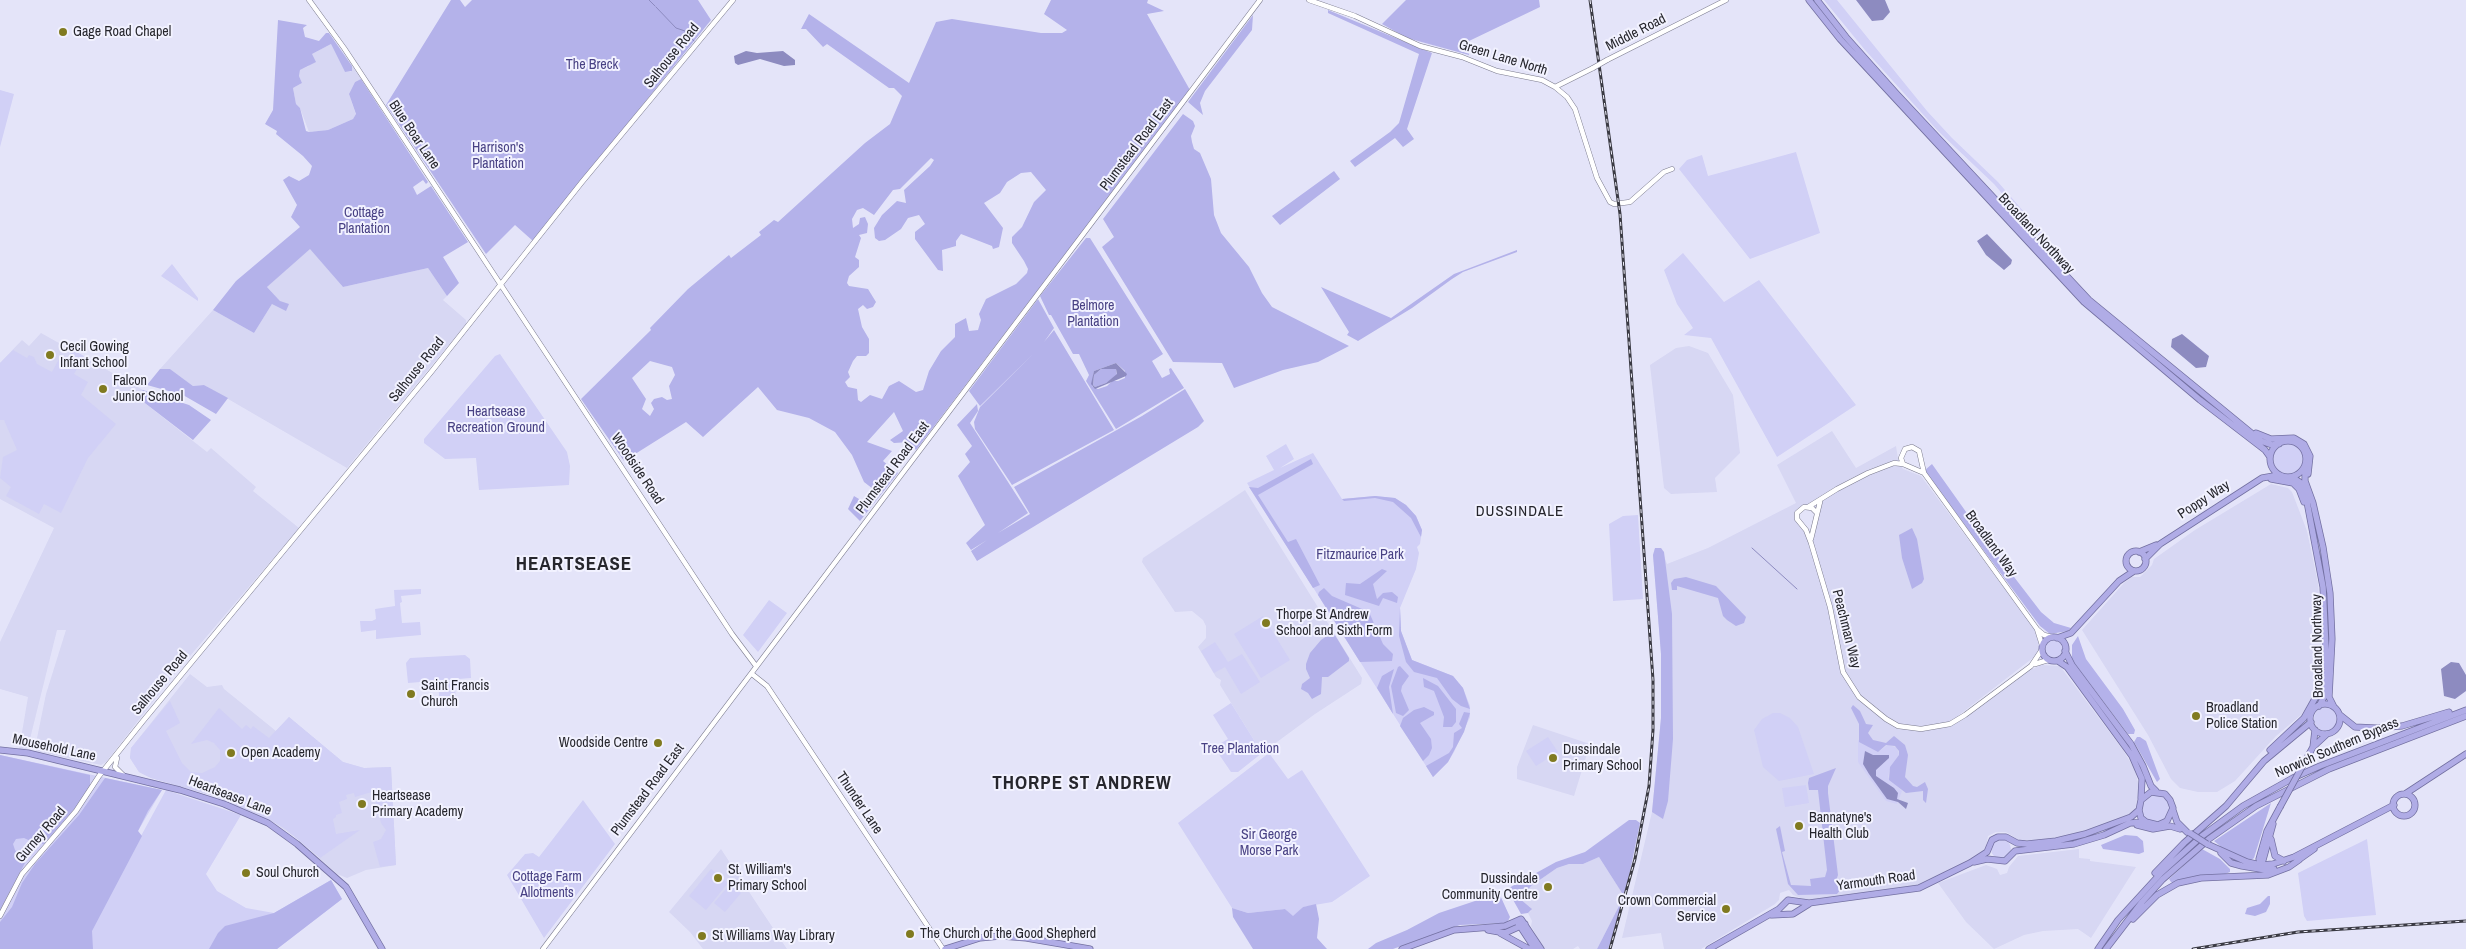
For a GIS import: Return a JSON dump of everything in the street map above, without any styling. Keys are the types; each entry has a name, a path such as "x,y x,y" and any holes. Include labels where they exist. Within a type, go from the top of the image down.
{"highway":[{"name":"Broadland Northway","path":"1809,0 1840,39 2084,302 2200,400 2265,450 2270,460"},
{"name":"Broadland Northway","path":"1817,0 1846,37 2058,269 2106,316 2262,441 2272,445 2279,444"},
{"path":"2208,399 2260,436 2270,440 2294,438 2304,444 2310,456 2308,475 2313,503"},
{"path":"2290,441 2300,445 2306,455 2305,466 2297,475 2292,477 2279,475 2270,460 2273,450 2279,444 2290,441"},
{"name":"Poppy Way","path":"2139,552 2160,544 2262,478 2269,468 2270,460"},
{"name":"Broadland Northway","path":"2305,466 2306,481 2313,503 2330,593 2332,645 2329,697 2334,707"},
{"name":"Poppy Way","path":"2262,478 2279,475"},
{"name":"Broadland Northway","path":"2292,477 2298,480 2304,489 2322,580 2326,629 2325,691 2319,706"},
{"path":"2216,508 2268,479 2288,482 2299,489 2313,531"},
{"name":"Poppy Way","path":"2146,559 2160,544"},
{"path":"2058,661 2071,633 2119,582 2134,571 2142,569 2146,559 2139,552 2130,552 2126,557 2126,563 2119,582"},
{"path":"2126,563 2134,571"},
{"path":"2236,794 2258,764 2304,718 2310,708 2322,683 2326,629"},
{"path":"2071,633 2055,638 2042,648 2048,660 2058,661 2066,667 2132,756 2142,779 2139,810 2141,818 2146,822"},
{"path":"2055,638 2065,649 2075,669 2130,744 2143,766 2151,786 2156,792 2147,794 2141,800"},
{"path":"2313,747 2315,730 2311,722 2312,713 2324,704 2334,707 2340,715 2355,727 2389,728 2466,708"},
{"name":"Norwich Southern Bypass","path":"2098,949 2134,901 2191,845 2260,796 2320,766 2466,708"},
{"path":"2262,865 2266,831 2313,747 2338,728 2340,715"},
{"name":"Norwich Southern Bypass","path":"2107,949 2142,902 2163,879 2209,839 2256,806 2329,769 2466,716"},
{"path":"2134,901 2151,878 2174,854 2214,818 2264,760 2311,722"},
{"path":"2315,730 2328,734"},
{"name":"Mousehold Lane","path":"0,750 28,753 103,771"},
{"path":"2438,774 2405,794 2398,796 2394,804 2398,813 2404,815 2411,813 2415,807 2414,800 2420,789 2466,754"},
{"name":"Heartsease Lane","path":"103,771 208,799 243,811 273,826 297,844 346,887 382,949"},
{"name":"Yarmouth Road","path":"2156,792 2168,797 2177,822 2187,832"},
{"path":"2405,794 2414,800"},
{"name":"Yarmouth Road","path":"1970,863 1994,859 2005,861 2012,853 2074,844 2130,823 2146,822 2155,825 2172,824 2218,851 2237,865 2262,865 2284,861 2394,804"},
{"name":"Yarmouth Road","path":"1709,949 1768,916 1784,906 1788,900 1809,903 1916,889 1970,863 1988,850 1992,840 1998,837 2019,844 2033,844 2078,836 2127,819 2139,810"},
{"path":"2164,823 2173,810"},
{"name":"Yarmouth Road","path":"2376,815 2398,813"},
{"path":"2252,876 2262,865 2275,817"},
{"path":"2104,834 2135,825 2153,829 2170,826 2180,829"},
{"path":"2270,834 2275,856 2284,861"},
{"name":"Yarmouth Road","path":"2262,865 2275,869 2299,860 2328,839"},
{"path":"2011,841 2012,853"},
{"path":"1988,850 1994,859"},
{"name":"Yarmouth Road","path":"2218,851 2254,866"},
{"path":"2225,854 2237,865 2234,874 2227,877"},
{"path":"2107,949 2138,914 2164,890 2188,880 2268,875 2289,867 2299,860"},
{"path":"1795,901 1798,910"},
{"name":"Yarmouth Road","path":"1768,916 1795,914 1809,903"},
{"path":"1784,906 1784,911 1787,914"},
{"path":"1488,928 1520,923"},
{"path":"1402,949 1446,932 1478,928 1509,928 1520,923"},
{"path":"1500,933 1520,923"},
{"path":"1520,923 1535,949"},
{"path":"1520,923 1541,949"},
{"path":"1478,928 1500,933 1529,949"},
{"path":"944,949 980,938 1001,936 1026,938 1090,949"}],"street":[{"name":"Blue Boar Lane","path":"309,0 344,48 500,284"},
{"name":"Salhouse Road","path":"103,771 432,371 500,284 733,0"},
{"name":"Plumstead Road East","path":"543,949 1260,0"},
{"name":"Green Lane North","path":"1309,0 1355,16 1420,46 1462,57 1498,71 1542,80 1555,87 1567,97 1575,108 1597,178 1610,202 1614,204 1630,202 1664,172 1672,169"},
{"name":"Middle Road","path":"1555,87 1726,0"},
{"name":"Woodside Road","path":"500,284 737,641 756,666"},
{"path":"1817,513 1808,507 1849,482 1894,463 1901,458 1905,449 1912,447 1919,451 1921,462 1913,468"},
{"path":"1901,458 1903,464"},
{"name":"Broadland Way","path":"1921,462 1924,473 2037,629 2044,635 2055,638"},
{"name":"Broadland Way","path":"1894,463 1903,464 1924,473"},
{"name":"Peachman Way","path":"1811,543 1813,526 1817,520 1820,501"},
{"name":"Peachman Way","path":"1808,507 1802,508 1797,513 1797,521 1804,527 1811,543 1832,615 1843,672 1859,697 1886,719 1898,726 1921,729 1950,724 1962,718 2031,666 2048,660"},
{"path":"1804,527 1813,526"},
{"name":"Broadland Way","path":"2037,629 2042,648"},
{"name":"Peachman Way","path":"2031,666 2042,648"},
{"name":"Thunder Lane","path":"752,674 768,686 944,949"},
{"path":"118,754 115,766 124,776"},
{"name":"Gurney Road","path":"0,916 22,874 76,812 103,771"}],"shaded area":[{"path":"1856,0 1885,0 1890,12 1883,20 1872,21"},
{"path":"331,44 345,72 351,72 352,66 361,79 355,82 349,94 356,115 353,119 328,130 309,132 300,108 296,104 293,88 302,83 299,76 300,70 309,66 312,54"},
{"path":"746,51 757,53 783,51 795,60 795,65 784,66 760,59 738,65 735,63 734,56"},
{"path":"1987,234 2012,260 2011,264 2004,270 1986,255 1977,241"},
{"path":"310,248 343,287 428,268 447,296 443,300 466,320 466,324 347,468 204,385 193,386 170,369 160,369 213,310 254,333 272,304 280,301 267,287"},
{"path":"41,333 143,390 137,397 207,452 211,448 256,487 253,491 299,528 173,676 106,762 101,765 36,751 35,748 46,694 66,630 57,630 28,747 24,750 19,750 28,697 0,689 0,642 54,528 0,499 0,363 22,340 29,346"},
{"path":"2182,334 2209,356 2206,367 2196,368 2171,347 2172,339"},
{"path":"1689,346 1708,353 1733,395 1740,453 1715,478 1717,492 1671,494 1664,488 1650,365 1676,348"},
{"path":"1116,363 1127,374 1095,389 1091,384 1094,371","holes":["1101,369 1116,369 1117,374 1106,383 1095,387 1093,385 1094,375"]},
{"path":"1832,431 1856,468 1896,446 1898,459 1903,469 1921,476 2036,631 2039,643 2038,654 1959,715 1956,721 2030,667 2033,669 2041,665 2060,666 2123,750 2134,768 2140,789 2135,810 2131,814 2092,830 2061,838 2020,841 2006,832 1996,832 1988,836 1983,852 1954,869 1920,885 1806,900 1793,895 1789,890 1780,893 1779,900 1775,904 1701,949 1664,949 1661,933 1622,938 1652,812 1661,718 1661,654 1653,555 1655,548 1661,548 1667,564 1708,548 1796,503 1777,465","holes":["1804,507 1815,511 1816,523 1810,541 1797,517"]},
{"path":"2271,484 2288,488 2292,492 2307,531 2318,583 2322,633 2319,677 2313,696 2301,715 2276,736 2235,781 2217,792 2198,792 2180,788 2171,779 2148,735 2082,630 2124,583 2132,577 2140,577 2152,565 2154,559 2195,530"},
{"name":"Thorpe St Andrew School and Sixth Form","path":"1245,490 1362,678 1361,684 1315,714 1262,753 1220,685 1221,680 1216,677 1198,647 1206,638 1206,626 1203,620 1192,611 1175,612 1142,562 1143,558"},
{"path":"2451,662 2459,663 2466,675 2466,691 2455,699 2444,696 2441,669"},
{"name":"Open Academy","path":"190,674 207,687 222,685 224,689 276,731 289,717 343,762 364,768 391,767 396,865 366,870 347,878 337,874 299,840 272,821 214,796 151,778 139,772 130,758 131,748"},
{"name":"Dussindale Primary School","path":"1533,725 1590,744 1574,796 1517,779 1517,767"},
{"path":"1865,751 1873,755 1889,755 1889,758 1876,770 1876,776 1894,788 1898,793 1897,799 1908,803 1906,809 1898,802 1887,799 1869,774 1863,764"},
{"name":"St. William's Primary School","path":"721,849 787,949 703,949 690,932 669,912"},
{"path":"2079,849 2079,858 2136,867 2091,938 2078,929 2043,931 2024,935 1994,949 1966,922 1938,883 1986,865 1997,869 2000,875 2007,873 2009,867 2018,856"},
{"path":"1599,857 1622,893 1619,906 1597,949 1580,949 1578,946 1573,949 1544,949 1531,926 1532,921 1528,913 1531,911 1530,907 1522,903 1521,896 1531,886 1557,868 1569,864 1583,864"}],"green space":[{"path":"451,0 460,0 465,7 472,0 698,0 711,20 533,241 515,225 486,254 386,105"},
{"path":"1051,0 1148,0 1147,3 1164,11 1147,14 1190,90 916,450 909,442 894,443 890,440 903,431 894,412 867,442 892,451 883,461 898,473 860,521 848,509 854,496 864,502 868,501 877,492 864,482 852,455 835,432 809,418 777,410 758,387 703,437 686,422 624,461 581,399 651,330 650,328 688,289 729,255 731,258 761,235 759,232 774,220 778,222 865,143 890,124 902,96 894,88 889,88 827,44 823,47 806,29 801,29 809,14 909,83 936,22 952,19 1041,33 1062,33 1067,30 1044,14","holes":["931,158 934,160 930,166 904,190 906,203 897,201 882,215 874,228 875,238 879,241 885,240 901,229 908,218 919,215 925,224 915,232 915,239 938,270 943,271 942,250 956,246 956,241 961,234 992,246 993,249 999,247 1003,228 984,203 1000,193 1007,182 1021,173 1031,172 1046,190 1034,202 1022,227 1012,237 1012,243 1028,269 1027,273 1016,284 986,299 979,314 981,320 978,330 969,331 966,318 955,324 955,337 941,351 929,371 923,390 916,392 899,381 889,386 882,399 870,395 861,402 858,400 857,389 848,387 845,382 850,377 848,372 857,356 866,356 869,353 869,339 862,327 858,309 863,305 867,309 873,307 876,302 868,289 849,286 847,283 849,276 859,267 859,260 855,257 861,238 859,235 867,233 868,224 865,217 860,218 859,224 853,228 852,219 857,210 863,208 874,215 893,190 900,189","650,361 672,367 675,375 669,386 672,399 667,400 662,397 654,399 651,403 654,409 650,416 642,409 646,399 632,378"]},
{"path":"1406,0 1539,0 1540,7 1469,41 1469,55 1407,38 1382,24"},
{"path":"1824,0 1837,0 1927,111 1998,182 2070,265 2066,269 1994,184 1938,131 1865,50"},
{"path":"1328,10 1432,53 1407,129 1414,139 1403,147 1395,138 1355,167 1350,161 1390,132 1399,123 1419,54 1328,13"},
{"path":"1253,15 1252,30 1205,91 1200,103 1203,115 1188,102"},
{"name":"Cottage Plantation","path":"278,20 307,25 303,28 305,37 319,41 326,33 329,33 352,66 352,71 345,72 331,44 312,54 316,62 300,70 299,76 302,83 293,88 296,104 300,108 306,131 328,130 353,119 356,114 349,94 355,82 361,79 428,182 426,184 423,180 413,187 417,195 431,186 468,242 443,257 459,283 447,296 428,268 343,287 310,249 267,287 280,301 289,304 286,311 272,304 254,333 213,310 236,281 300,227 291,217 297,205 283,180 289,176 299,181 309,175 312,166 276,134 277,131 265,124 273,110"},
{"path":"0,90 14,94 0,147"},
{"path":"1183,114 1193,121 1195,126 1191,136 1192,142 1194,149 1200,153 1211,179 1214,215 1221,233 1249,267 1262,293 1272,307 1349,346 1318,362 1283,370 1234,388 1222,363 1173,362 1102,247 1114,237 1103,219"},
{"path":"1796,152 1820,233 1750,259 1679,169 1687,160 1702,155 1708,176"},
{"path":"1334,171 1340,179 1280,225 1272,216"},
{"name":"Belmore Plantation","path":"1086,238 1090,238 1163,354 1152,361 1162,378 1170,374 1169,369 1171,368 1184,388 1116,429 1086,381 1089,375 1079,354 1073,354 1051,315 1049,315 1040,296","holes":["1116,363 1125,371 1125,378 1112,381 1107,386 1098,389 1092,386 1094,371"]},
{"path":"1517,250 1517,252 1463,272 1412,308 1358,341 1347,335 1349,332 1321,287 1391,318 1454,274"},
{"path":"1683,253 1724,302 1759,280 1856,405 1777,457 1711,338 1684,335 1693,328 1677,304 1664,270"},
{"path":"172,264 198,298 198,301 161,276"},
{"name":"Belmore Plantation","path":"1038,299 1054,328 1044,342 1054,330 1114,430 1012,485 975,429 974,422 980,407 1033,354 980,406 969,391"},
{"path":"13,350 27,358 29,355 34,357 37,364 52,372 59,359 67,361 73,350 84,356 74,374 88,382 81,395 116,424 88,458 61,513 44,504 39,514 6,496 11,487 0,478 3,457 17,450 4,420 0,420 0,363"},
{"name":"Heartsease Recreation Ground","path":"500,354 567,452 570,466 569,485 479,490 476,458 445,459 424,443 424,439 495,356"},
{"path":"160,369 170,369 193,386 204,385 228,398 216,414 183,395 147,385"},
{"path":"1101,369 1116,369 1117,375 1106,383 1095,387 1093,385 1094,375"},
{"path":"1185,389 1204,421 1198,427 977,561 971,551 987,540 971,550 966,543 985,525 958,476 970,462 965,454 972,446 957,425 977,404 978,411 970,423 1028,513 998,533 1030,514 1014,487 1142,416"},
{"path":"143,390 189,405 211,420 193,440 137,397"},
{"path":"2288,443 2299,448 2304,459 2299,470 2288,475 2277,470 2272,459 2277,448"},
{"name":"Fitzmaurice Park","path":"1286,444 1294,459 1280,468 1313,453 1342,499 1375,496 1395,498 1406,505 1416,516 1422,530 1420,544 1417,547 1419,553 1416,569 1400,608 1401,631 1412,660 1453,676 1463,688 1470,706 1470,717 1454,752 1448,762 1433,777 1247,483 1274,470 1266,456"},
{"path":"1311,459 1313,464 1258,495 1288,542 1296,539 1320,585 1313,588 1249,487 1258,488"},
{"path":"1932,464 1991,547 2041,612 2054,623 2071,628 2068,631 2050,634 2040,626 1929,477 1925,470"},
{"path":"1375,496 1395,498 1406,505 1416,516 1422,530 1421,537 1411,518 1393,502 1375,498 1344,501 1342,499"},
{"path":"1638,515 1643,599 1613,601 1609,524 1623,516"},
{"path":"1912,528 1917,539 1924,579 1922,583 1912,589 1902,558 1899,535"},
{"path":"1655,548 1661,548 1664,552 1672,614 1673,739 1668,801 1663,819 1652,812 1661,718 1661,654 1653,555"},
{"path":"1382,569 1387,571 1373,584 1377,599 1383,593 1392,592 1398,597 1397,603 1383,598 1379,606 1345,595 1346,583 1360,584"},
{"path":"1686,577 1716,586 1746,617 1744,623 1736,626 1727,620 1723,616 1718,598 1677,586 1677,590 1672,590 1671,583 1674,579"},
{"path":"1324,588 1332,596 1369,612 1383,644 1393,654 1392,661 1360,662 1318,595"},
{"path":"421,589 421,594 401,596 402,602 400,603 402,623 420,622 421,635 376,639 376,630 361,632 360,621 376,619 375,609 395,606 394,590"},
{"path":"769,600 787,613 758,652 743,635"},
{"path":"1400,608 1401,631 1412,660 1453,676 1463,688 1470,709 1461,706 1452,699 1437,678 1414,672 1406,662 1399,636"},
{"path":"1263,616 1290,660 1261,678 1234,634"},
{"path":"1333,632 1349,661 1328,677 1322,677 1321,694 1312,699 1308,693 1301,689 1302,684 1310,678 1306,664 1310,653 1321,640"},
{"path":"2078,636 2086,659 2123,709 2135,730 2134,734 2128,734 2072,660 2072,645"},
{"path":"2054,640 2062,645 2063,649 2058,657 2054,658 2046,653 2045,649 2050,641"},
{"path":"1215,642 1228,662 1242,654 1260,682 1241,694 1225,667 1214,673 1201,651"},
{"path":"465,655 470,659 471,678 408,683 406,663 410,658"},
{"path":"1400,666 1409,676 1401,691 1409,710 1403,716 1396,713 1391,686"},
{"path":"1394,669 1389,687 1393,714 1377,688 1382,676"},
{"path":"1423,678 1438,686 1456,709 1456,722 1452,727 1443,727 1444,717 1434,691 1424,687"},
{"path":"454,681 457,706 440,707 438,682"},
{"name":"Open Academy","path":"170,701 180,723 166,731 182,763 191,772 202,773 215,767 220,761 220,750 214,743 207,740 191,744 219,708 242,729 246,725 251,729 253,726 269,738 289,717 343,762 364,768 391,767 396,865 380,867 373,842 381,839 386,830 381,823 374,795 383,792 382,789 355,797 354,793 346,795 347,799 339,802 342,813 336,815 333,819 336,834 360,830 320,858 284,828 258,814 214,796 151,778 139,772 130,758 131,748"},
{"name":"Tree Plantation","path":"1231,703 1262,753 1238,772 1231,772 1214,747 1228,739 1213,715"},
{"path":"1853,705 1860,711 1866,724 1873,725 1868,733 1873,740 1886,743 1894,736 1905,745 1908,755 1905,777 1913,786 1917,787 1925,782 1928,789 1926,803 1923,800 1923,791 1906,793 1889,780 1890,767 1899,755 1899,751 1895,746 1886,745 1878,752 1859,742 1859,724 1851,708"},
{"path":"1424,707 1434,712 1434,715 1420,723 1431,739 1432,748 1429,755 1423,761 1400,726 1403,718 1414,710"},
{"path":"2326,707 2335,710 2338,719 2335,728 2326,731 2317,728 2314,719 2317,710"},
{"path":"1464,712 1470,713 1464,732 1448,762 1433,777 1426,766 1449,753 1453,747 1454,733 1462,728 1459,724"},
{"path":"1773,713 1780,713 1790,718 1798,727 1814,774 1779,781 1763,767 1754,730 1762,719"},
{"path":"1548,737 1558,752 1536,766 1526,751"},
{"path":"2137,737 2146,741 2160,779 2157,782 2134,742"},
{"path":"1858,740 1878,752 1888,745 1897,748 1899,755 1889,771 1888,777 1902,791 1897,804 1886,801 1858,762"},
{"name":"Sir George Morse Park","path":"1269,753 1288,779 1302,770 1370,876 1332,902 1303,907 1293,917 1285,909 1248,913 1232,908 1178,823"},
{"path":"0,755 162,790 138,831 141,836 166,790 241,815 206,874 217,891 246,908 274,913 331,880 342,899 277,949 0,949"},
{"path":"0,755 90,775 90,785 81,801 44,844 35,843 24,838 16,839 13,844 15,850 25,863 0,910"},
{"path":"1836,768 1828,786 1828,793 1837,878 1841,889 1837,894 1798,895 1788,884 1776,829 1780,826 1785,851 1782,852 1791,885 1811,886 1810,879 1825,877 1827,870 1818,790 1809,790 1808,783 1809,778"},
{"path":"105,778 162,790 138,831 142,836 92,931 93,949 0,949 0,922 12,907 22,883 35,864 79,815"},
{"path":"1806,785 1809,803 1785,807 1782,788"},
{"path":"2156,795 2166,799 2170,809 2166,819 2156,823 2146,819 2142,809 2146,799"},
{"name":"Cottage Farm Allotments","path":"583,800 615,844 544,938 507,875 525,854 533,853 539,857"},
{"path":"2271,803 2254,858 2250,861 2225,850 2214,841"},
{"path":"1629,820 1636,820 1640,823 1622,910 1608,949 1597,949 1619,906 1622,893 1599,857 1583,864 1569,864 1557,868 1531,886 1520,899 1532,909 1528,913 1521,914 1507,889 1556,862 1585,852"},
{"path":"2125,835 2137,836 2143,841 2144,852 2139,854 2103,849 2101,845"},
{"path":"2001,839 2008,842 2011,849 2008,856 2001,859 1994,856 1991,849 1994,842"},
{"path":"2367,839 2376,915 2307,921 2304,916 2298,873"},
{"path":"2202,849 2220,859 2230,869 2230,872 2223,875 2204,875 2174,884 2171,882 2169,879"},
{"path":"711,869 728,883 706,910 689,896"},
{"path":"331,880 342,899 277,949 209,949 218,933 225,926 274,913"},
{"path":"730,884 741,893 725,912 714,903"},
{"path":"1499,893 1510,917 1507,923 1460,925 1393,949 1368,949 1376,943 1407,930 1439,913"},
{"path":"2270,896 2270,904 2266,912 2255,916 2245,914 2247,908 2260,904"},
{"path":"1316,904 1319,919 1317,938 1327,949 1253,949 1233,917 1232,908 1248,913 1285,909 1293,916 1303,907"}],"waterway":[{"path":"649,0 655,6"},
{"path":"656,7 676,28 685,31 694,41"},
{"path":"1752,548 1797,589"}],"railway":[{"path":"1590,0 1620,214 1653,680 1653,730 1649,786 1635,859 1610,949"},
{"path":"2193,949 2298,932 2466,921"}],"place":[{"name":"Gage Road Chapel","path":"63,32"},
{"name":"Cecil Gowing Infant School","path":"50,355"},
{"name":"Falcon Junior School","path":"103,389"},
{"name":"Thorpe St Andrew School and Sixth Form","path":"1266,623"},
{"name":"Saint Francis Church","path":"411,694"},
{"name":"Broadland Police Station","path":"2196,716"},
{"name":"Woodside Centre","path":"658,743"},
{"name":"Open Academy","path":"231,753"},
{"name":"Dussindale Primary School","path":"1553,758"},
{"name":"Heartsease Primary Academy","path":"362,804"},
{"name":"Bannatyne's Health Club","path":"1799,826"},
{"name":"Soul Church","path":"246,873"},
{"name":"St. William's Primary School","path":"718,878"},
{"name":"Dussindale Community Centre","path":"1548,887"},
{"name":"Crown Commercial Service","path":"1726,909"},
{"name":"The Church of the Good Shepherd","path":"910,934"},
{"name":"St Williams Way Library","path":"702,936"}],"district":[{"name":"DUSSINDALE","path":"1520,512"},
{"name":"HEARTSEASE","path":"574,565"},
{"name":"THORPE ST ANDREW","path":"1082,784"}],"park label":[{"name":"The Breck","path":"592,65"},
{"name":"Harrison's Plantation","path":"498,156"}]}
